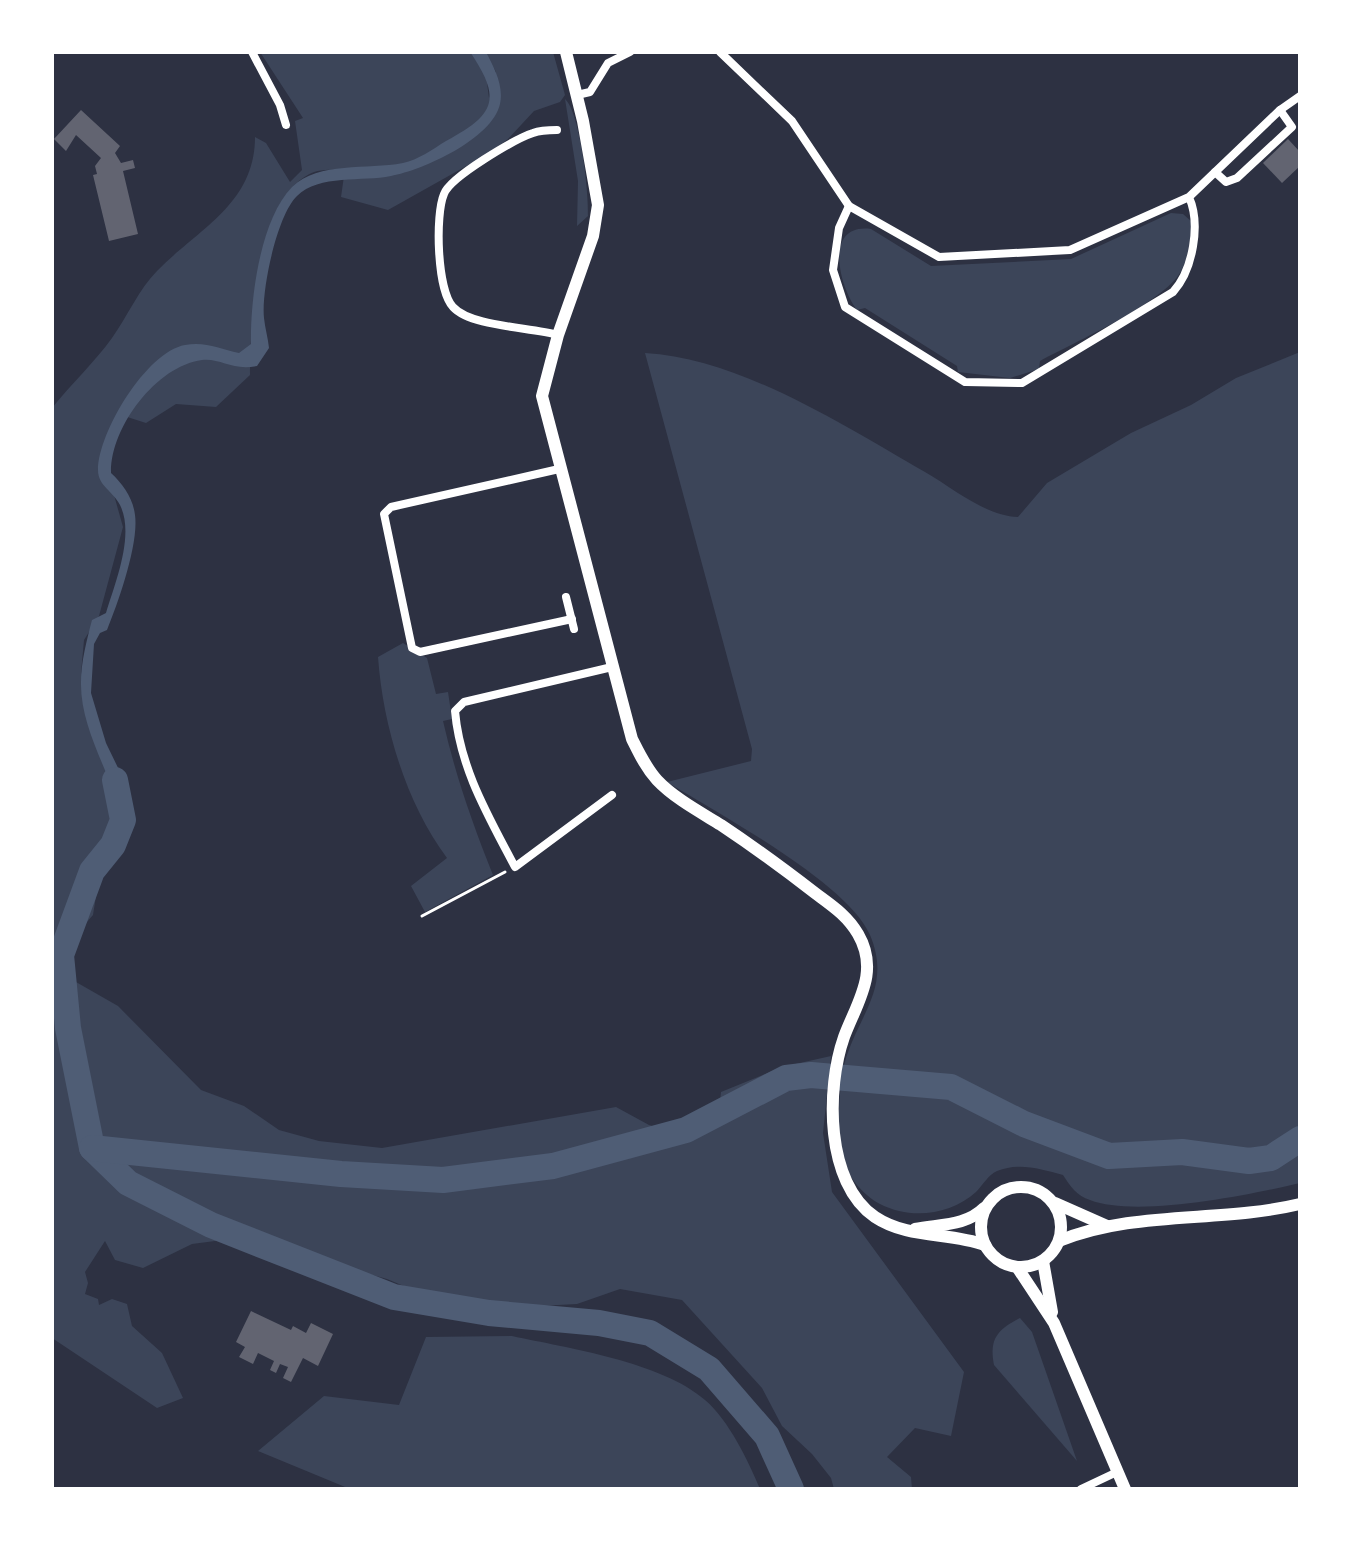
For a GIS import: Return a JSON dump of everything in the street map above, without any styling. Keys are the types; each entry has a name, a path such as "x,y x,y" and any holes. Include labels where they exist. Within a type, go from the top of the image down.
{"main road":[{"path":"566,52 598,205 593,236 558,335 542,396 545,417 632,739 657,781 780,864 832,904 860,936 865,949 867,984 839,1058 835,1104 835,1154 843,1179 854,1196 873,1216 904,1231 960,1236 985,1245"},
{"path":"904,1231 959,1223 975,1217 994,1196 1018,1186 1032,1187 1054,1202 1107,1226"},
{"path":"1054,1202 1060,1214 1059,1241"},
{"path":"1017,1267 1043,1261 1059,1241 1107,1226 1228,1216 1300,1204"},
{"path":"985,1206 980,1233 985,1245 993,1256 1017,1267 1054,1323 1125,1489"},
{"path":"1043,1261 1054,1323"}],"street":[{"path":"252,52 280,105 286,125"},
{"path":"577,95 590,92 608,63 630,52"},
{"path":"720,52 792,121 849,206 939,257 1070,250 1189,197 1280,110 1300,96"},
{"path":"1215,172 1231,181 1292,127 1280,110"},
{"path":"557,130 530,134 457,178 444,192 440,266 446,294 453,308 467,316 558,335"},
{"path":"849,206 839,228 833,270 845,307 965,382 997,385 1022,383 1046,372 1173,292 1184,280 1189,259 1196,213 1189,197"},
{"path":"559,469 391,507 384,514 412,648 420,652 572,619"},
{"path":"566,597 574,629"},
{"path":"612,667 464,702 455,711 458,738 473,784 518,866 612,795"},
{"path":"1081,1489 1117,1472"}],"path":[{"path":"422,916 518,866"}],"shaded area":[{"path":"260,52 470,52 486,75 489,98 496,72 486,52 553,52 565,95 560,102 534,111 508,139 486,155 388,210 341,197 345,169 314,172 294,185 279,206 260,262 252,324 250,375 216,407 176,404 146,423 121,415 99,465 114,495 123,527 99,616 84,640 81,673 97,732 116,779 119,824 100,871 93,915 61,952 76,982 118,1006 201,1090 244,1106 279,1130 319,1141 382,1148 616,1107 649,1125 689,1137 719,1112 721,1092 782,1067 831,1056 823,1133 832,1192 964,1372 951,1436 915,1428 887,1457 911,1477 912,1489 834,1489 831,1478 812,1454 782,1426 762,1388 682,1300 620,1289 577,1304 520,1307 425,1295 387,1279 238,1238 192,1244 143,1268 115,1260 105,1241 85,1272 88,1283 85,1294 98,1299 99,1305 112,1299 127,1304 132,1326 162,1353 183,1398 157,1408 52,1338 52,408 118,330 151,278 235,198 252,160 255,137 266,143 290,182 302,170 295,121 303,118"},
{"path":"470,52 486,52 499,84 500,104 484,129 454,151 405,173 317,184 297,196 283,219 272,254 264,306 269,348 257,366 241,367 209,360 185,365 168,374 139,402 118,437 111,473 130,497 134,509 134,541 117,605 107,630 100,633 94,644 91,693 106,743 121,774 127,813 121,813 85,716 81,682 92,620 106,613 125,544 124,517 120,505 103,484 98,470 100,454 115,416 140,378 170,351 199,344 239,353 251,344 252,306 259,261 272,219 292,187 316,173 329,170 403,163 425,154 475,123 488,105 490,94 487,82"},
{"path":"565,99 579,135 587,189 588,216 577,226 578,181"},
{"path":"1171,213 1183,214 1192,222 1186,259 1172,283 1138,308 1040,361 1039,369 1010,378 958,372 957,366 865,308 857,310 841,272 841,246 846,236 856,230 871,229 931,266 1071,259"},
{"path":"1300,352 1300,1183 1194,1203 1135,1207 1110,1205 1085,1198 1074,1190 1063,1175 1030,1167 1014,1167 994,1173 966,1200 942,1210 904,1212 880,1204 862,1190 848,1172 842,1158 839,1136 844,1065 876,983 876,953 870,935 857,915 809,872 667,782 751,761 752,749 645,353 717,367 754,381 826,415 981,507 1018,517 1047,483 1131,433 1191,405 1236,378"},
{"path":"403,643 427,658 436,694 448,692 452,719 443,721 465,799 493,875 425,912 411,886 447,858 408,788 385,710 378,657"},
{"path":"1020,1318 1032,1332 1077,1461 994,1365 996,1336"},
{"path":"512,1336 613,1358 640,1366 687,1387 714,1408 730,1429 760,1489 350,1489 258,1451 324,1396 399,1405 426,1337"}],"building":[{"path":"81,110 120,146 115,153 121,163 133,160 135,168 123,171 138,234 109,241 93,175 97,174 95,166 101,158 76,135 66,151 54,139"},
{"path":"1288,139 1300,152 1300,166 1282,183 1263,163"},
{"path":"251,1311 291,1330 293,1326 306,1333 311,1323 333,1334 318,1366 303,1358 291,1382 283,1378 288,1367 280,1364 276,1373 270,1370 274,1361 258,1353 253,1364 239,1357 245,1347 236,1342"}],"waterway":[{"path":"115,780 123,820 113,845 92,871 61,955 68,1028 92,1148 128,1183 211,1225 394,1297 489,1313 599,1323 650,1333 709,1369 767,1436 791,1489"},
{"path":"92,1148 341,1174 443,1180 553,1166 686,1130 786,1078 811,1075 951,1087 1024,1124 1109,1156 1182,1152 1249,1161 1271,1158 1300,1139"}]}
